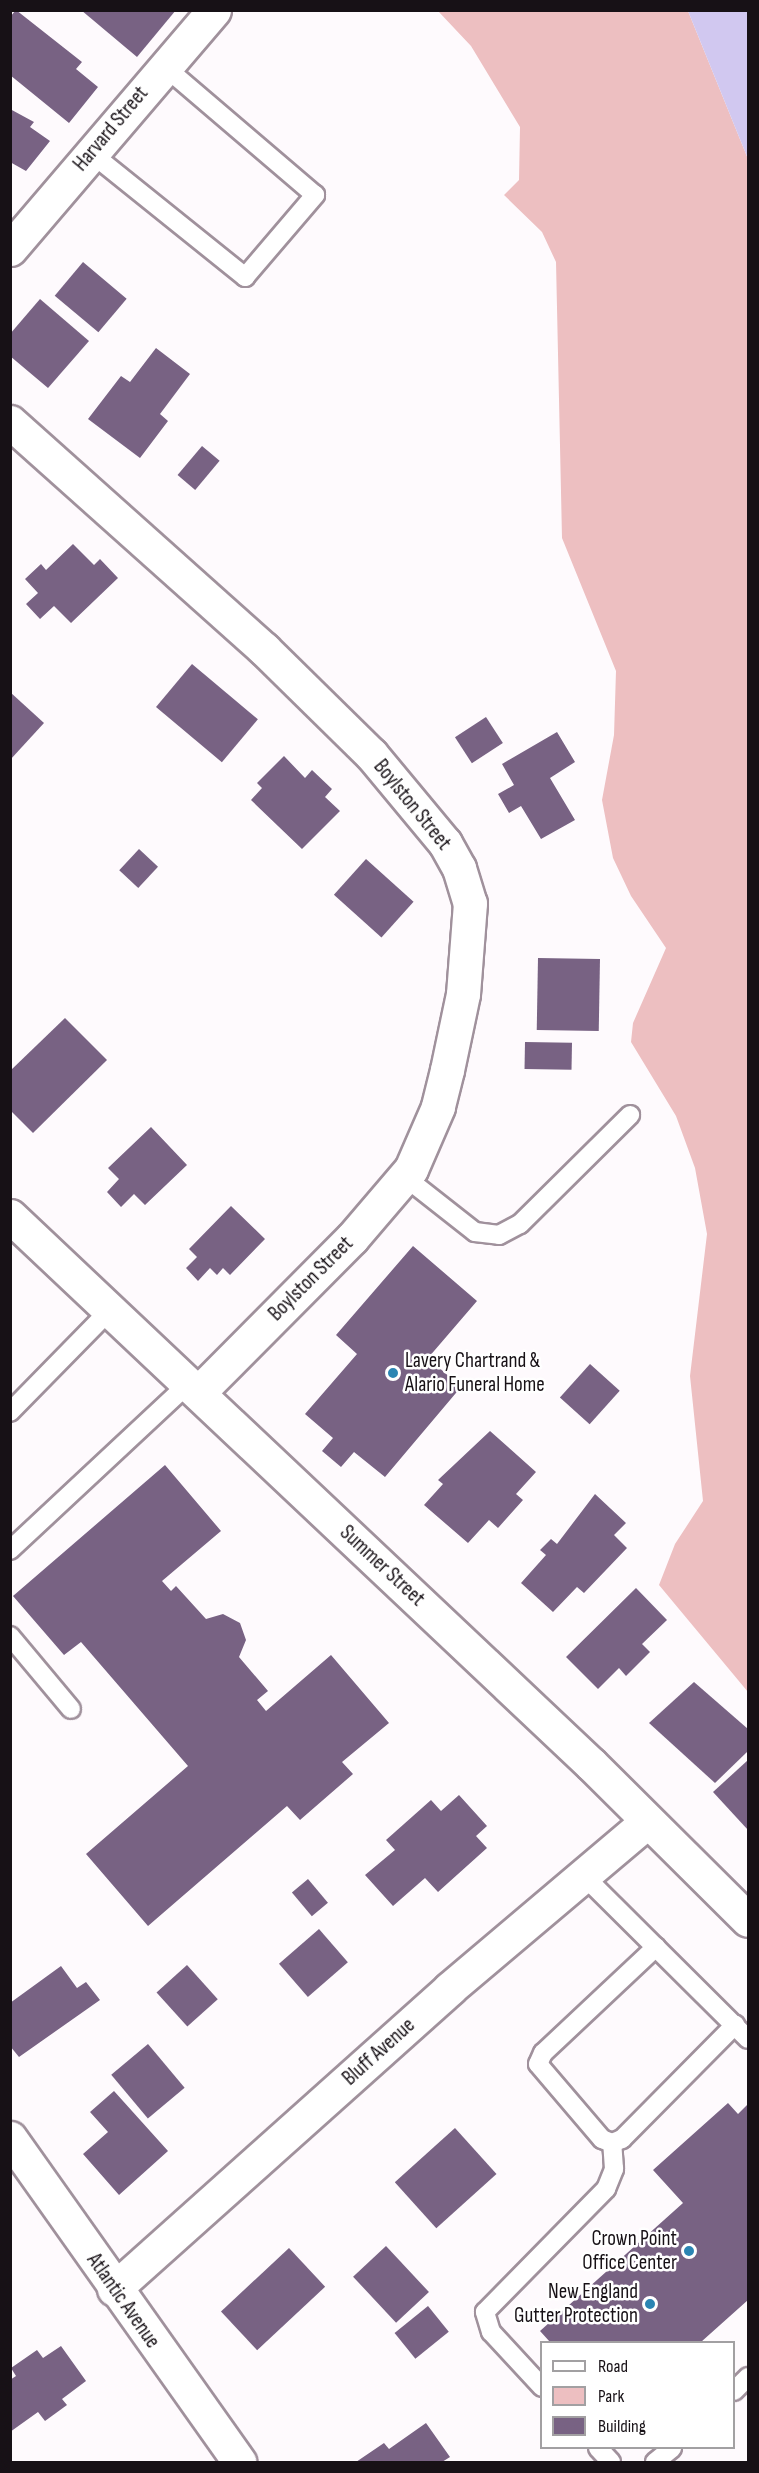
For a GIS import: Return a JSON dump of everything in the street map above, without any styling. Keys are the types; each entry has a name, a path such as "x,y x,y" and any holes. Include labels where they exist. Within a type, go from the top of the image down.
{"street":[{"name":"Harvard Street","path":"10,249 213,10"},
{"name":"Boylston Street","path":"10,422 264,649 371,754 430,821 459,868 470,915 463,994 438,1107 405,1177 352,1238 194,1388"},
{"name":"Summer Street","path":"10,1216 194,1388 648,1821 748,1920"},
{"name":"Bluff Avenue","path":"114,2289 648,1821"},
{"name":"Atlantic Avenue","path":"10,2138 238,2463"}],"lane":[{"path":"91,153 245,277 315,195 164,66"},
{"path":"405,1177 475,1232 499,1235 520,1224 630,1114"},
{"path":"10,1412 110,1310"},
{"path":"10,1550 194,1388"},
{"path":"10,1636 71,1709"},
{"path":"584,1876 748,2039"},
{"path":"656,1947 543,2053 538,2064 602,2139 612,2143 622,2139 735,2025"},
{"path":"540,2385 491,2332 485,2312 606,2189 614,2169 612,2143"},
{"path":"735,2390 748,2377"},
{"path":"598,2449 611,2463"},
{"path":"656,2463 671,2449"}],"green space":[{"path":"438,11 688,11 748,159 748,1692 659,1585 675,1544 703,1501 690,1376 707,1234 695,1168 676,1116 631,1042 633,1023 666,948 631,896 613,858 602,800 614,735 616,671 562,538 556,262 542,232 504,195 519,180 520,127 471,46"}],"shaded area":[{"path":"688,11 748,11 748,159"}],"building":[{"path":"16,10 82,62 76,69 98,87 69,123 10,75 10,17"},
{"path":"81,10 176,10 137,57"},
{"path":"10,109 34,122 30,127 50,141 26,171 10,162"},
{"path":"83,262 127,299 98,332 55,296"},
{"path":"40,299 89,341 48,388 10,356 10,334"},
{"path":"156,348 190,374 160,414 168,421 140,458 88,419 121,376 130,382"},
{"path":"202,446 220,461 195,490 178,475"},
{"path":"73,544 94,565 100,559 118,578 71,623 54,606 40,619 26,604 38,593 25,579 41,564 46,570"},
{"path":"192,664 258,719 222,762 156,707"},
{"path":"10,692 44,723 10,760"},
{"path":"486,717 503,743 472,763 455,737"},
{"path":"557,732 575,762 550,778 575,820 541,839 521,806 509,813 498,794 514,785 502,764"},
{"path":"284,756 305,778 312,770 332,789 325,797 340,811 302,849 251,800 262,788 257,783"},
{"path":"139,849 158,867 138,888 119,870"},
{"path":"366,859 414,902 381,937 334,895"},
{"path":"538,958 600,959 599,1031 537,1030"},
{"path":"65,1018 107,1060 33,1133 10,1110 10,1071"},
{"path":"525,1042 572,1043 572,1070 525,1069"},
{"path":"151,1127 187,1165 145,1205 134,1194 121,1207 107,1192 119,1179 108,1168"},
{"path":"231,1206 265,1239 230,1275 223,1268 217,1275 210,1268 198,1281 186,1268 197,1257 189,1249"},
{"name":"Lavery Chartrand & Alario Funeral Home","path":"413,1246 477,1301 428,1358 461,1387 385,1477 354,1452 341,1467 322,1451 333,1438 305,1414 357,1354 336,1335"},
{"path":"590,1364 620,1391 590,1424 560,1397"},
{"path":"490,1431 536,1472 516,1494 523,1500 498,1528 489,1520 468,1543 424,1505 443,1484 438,1480"},
{"path":"165,1465 221,1531 162,1581 171,1591 176,1586 206,1619 223,1614 240,1623 246,1640 239,1657 268,1691 257,1700 266,1711 331,1655 389,1723 342,1762 353,1774 300,1820 287,1806 148,1926 86,1854 188,1766 81,1642 64,1655 13,1596"},
{"path":"595,1494 626,1523 614,1535 627,1548 584,1593 577,1587 553,1612 521,1583 546,1555 540,1550 551,1539 557,1544"},
{"path":"636,1588 667,1620 642,1644 650,1652 626,1676 619,1668 598,1689 566,1657"},
{"path":"694,1682 748,1729 748,1751 715,1783 649,1723"},
{"path":"748,1760 748,1830 713,1792"},
{"path":"459,1795 487,1826 476,1836 487,1848 438,1892 425,1878 393,1906 365,1875 395,1850 386,1840 431,1800 441,1811"},
{"path":"308,1879 328,1903 312,1916 292,1892"},
{"path":"319,1929 348,1962 308,1997 279,1964"},
{"path":"187,1965 218,1999 187,2027 157,1992"},
{"path":"61,1966 77,1988 86,1982 100,2000 19,2057 10,2046 10,2003"},
{"path":"148,2044 185,2088 148,2119 111,2075"},
{"path":"114,2091 168,2151 119,2195 83,2154 108,2132 90,2112"},
{"name":"Crown Point Office Center","path":"728,2103 738,2114 748,2104 748,2300 702,2341 549,2341 540,2331 683,2203 653,2170"},
{"path":"455,2128 496,2174 436,2228 395,2182"},
{"path":"386,2246 429,2292 396,2323 353,2277"},
{"path":"289,2248 325,2287 257,2350 221,2311"},
{"path":"428,2306 449,2332 415,2359 395,2333"},
{"path":"61,2346 86,2381 62,2399 67,2405 45,2421 38,2412 10,2432 10,2380 16,2376 11,2368 37,2350 43,2358"},
{"path":"426,2423 450,2457 442,2462 356,2462 384,2443 389,2449"}],"place":[{"name":"Lavery Chartrand & Alario Funeral Home","path":"393,1373"},
{"name":"Crown Point Office Center","path":"689,2251"},
{"name":"New England Gutter Protection","path":"650,2304"}]}
